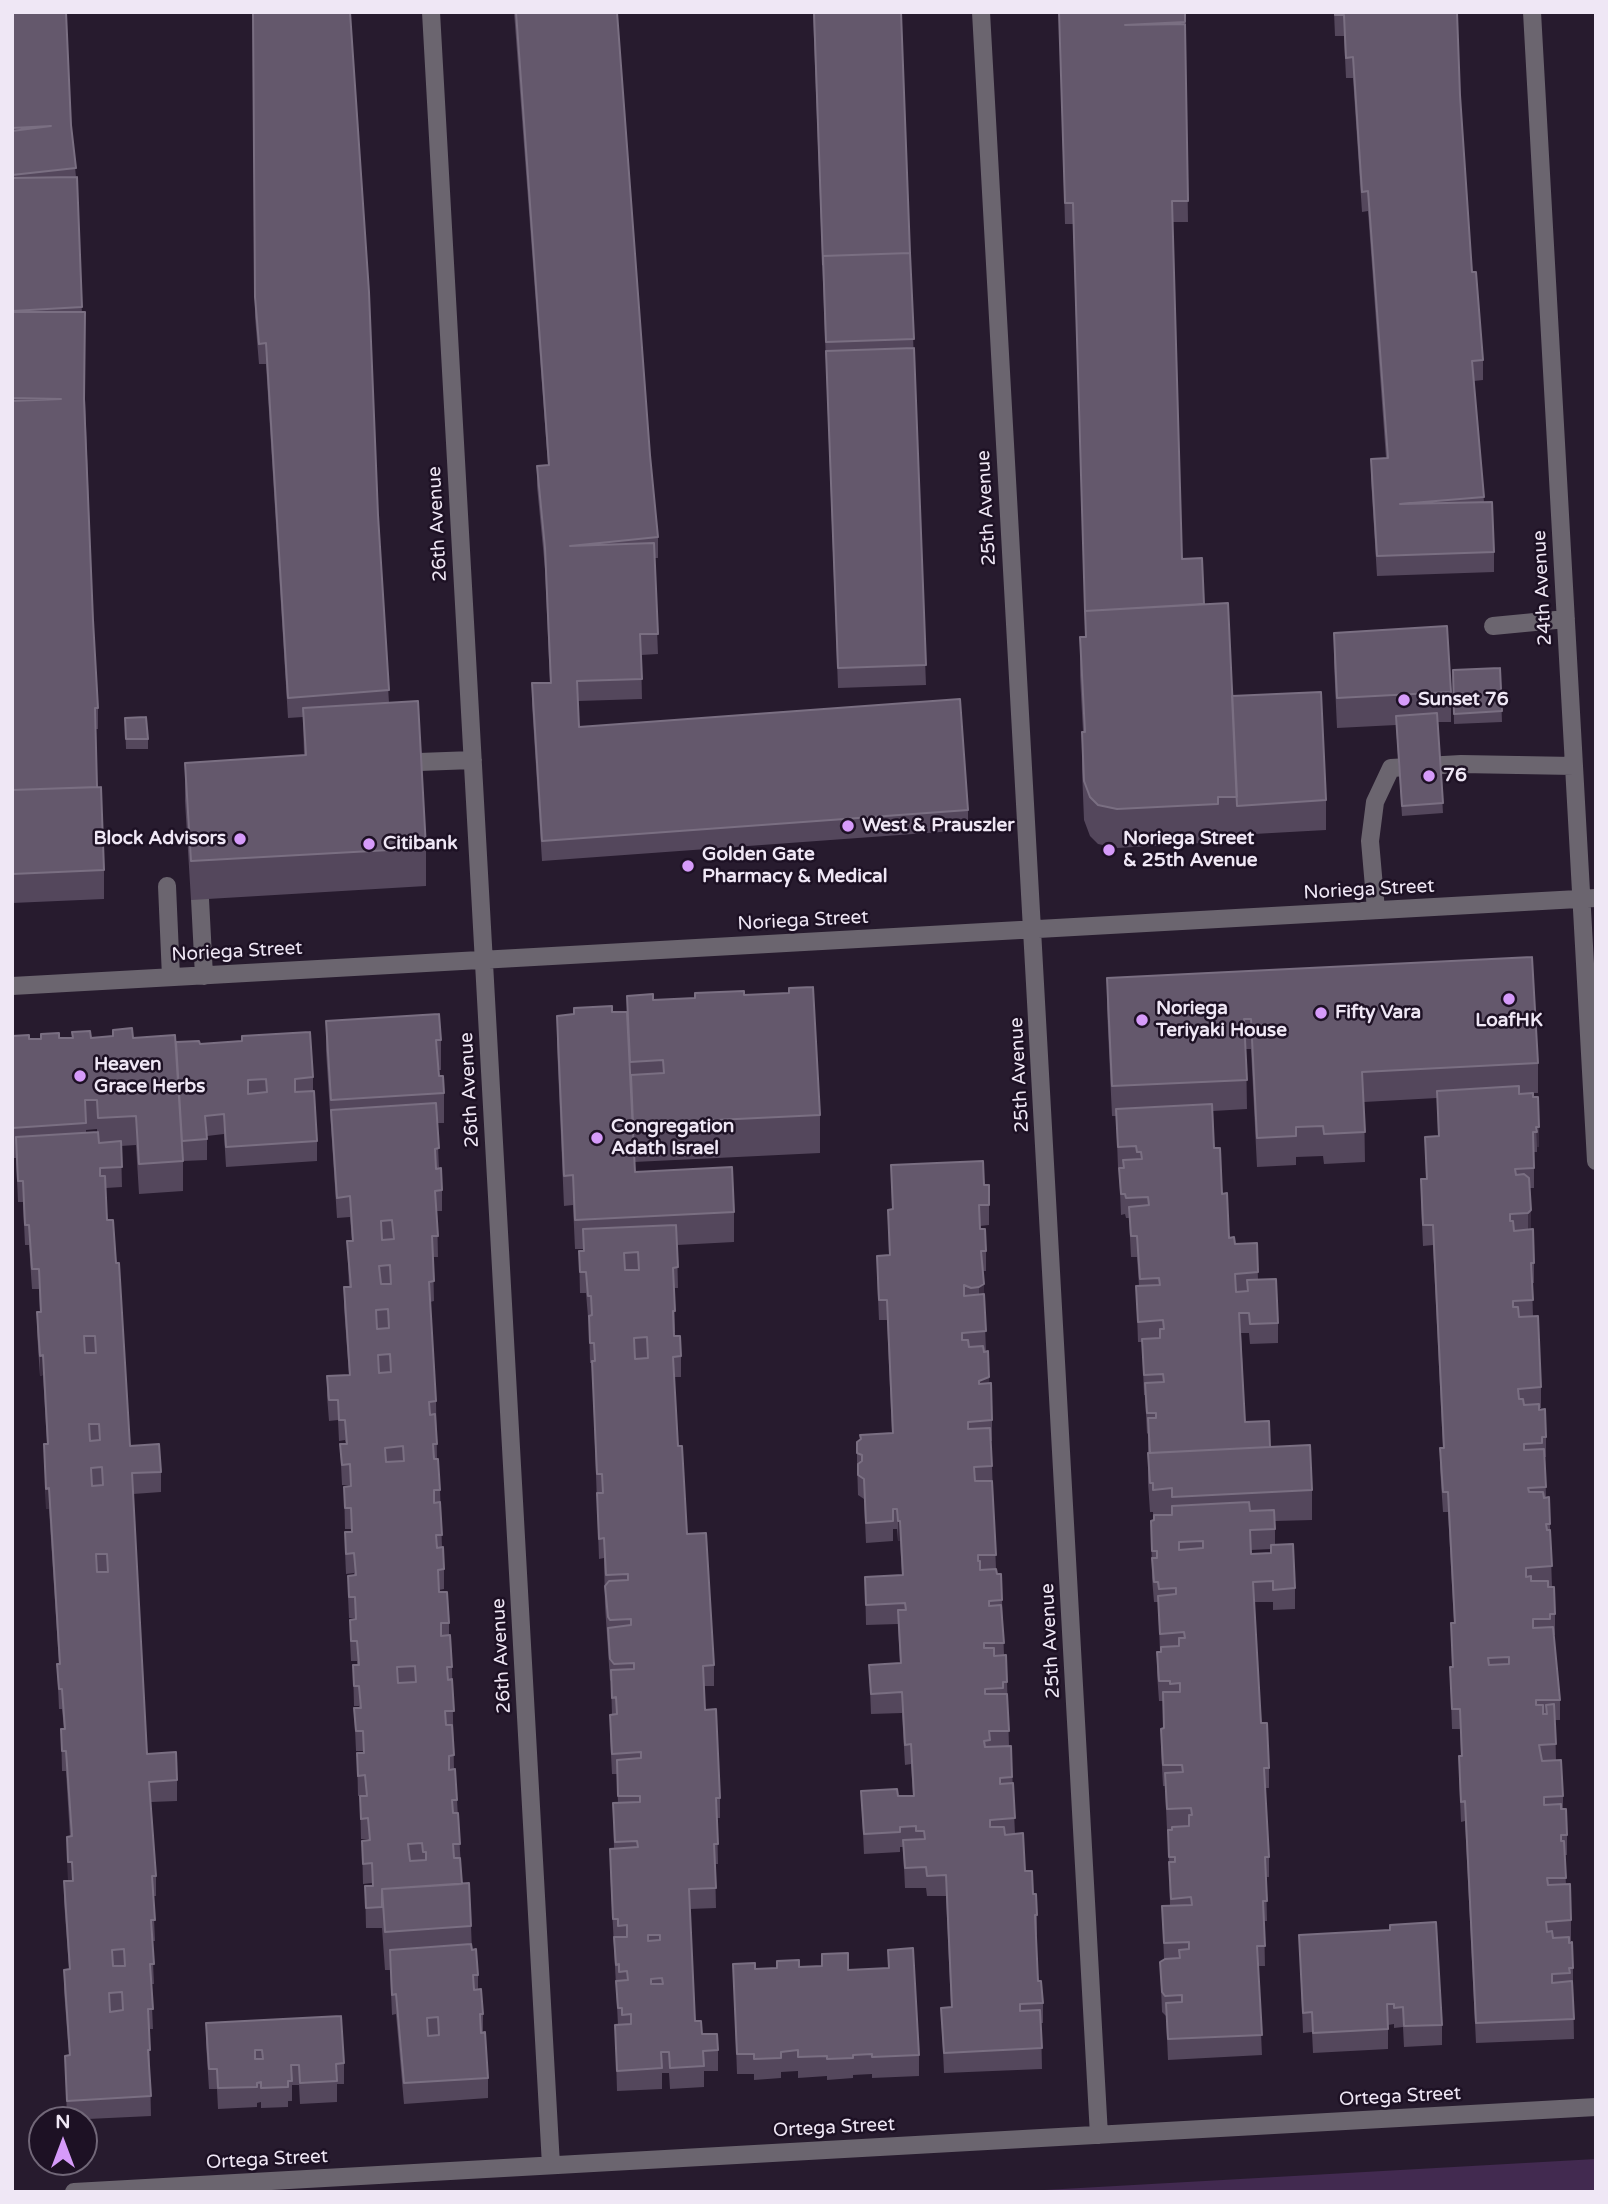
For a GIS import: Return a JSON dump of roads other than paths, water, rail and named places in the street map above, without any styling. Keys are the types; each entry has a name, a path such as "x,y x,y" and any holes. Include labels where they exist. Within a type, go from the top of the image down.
{"street":[{"name":"26th Avenue","path":"431,12 551,2165"},
{"name":"25th Avenue","path":"981,12 1100,2134"},
{"name":"24th Avenue","path":"1532,12 1574,766 1588,898 1596,1161"},
{"path":"1493,626 1566,619"},
{"path":"419,762 473,760"},
{"path":"1376,910 1370,841 1375,802 1391,768 1461,764 1574,766"},
{"path":"167,886 170,977"},
{"name":"Noriega Street","path":"12,986 1588,898"},
{"path":"200,899 204,976"},
{"name":"Ortega Street","path":"74,2192 1596,2107"}],"place":[{"name":"Sunset 76","path":"1404,700"},
{"name":"76","path":"1429,776"},
{"name":"West & Prauszler","path":"848,826"},
{"name":"Block Advisors","path":"240,839"},
{"name":"Citibank","path":"369,844"},
{"name":"Noriega Street & 25th Avenue","path":"1109,850"},
{"name":"Golden Gate Pharmacy & Medical","path":"688,866"},
{"name":"LoafHK","path":"1509,999"},
{"name":"Fifty Vara","path":"1321,1013"},
{"name":"Noriega Teriyaki House","path":"1142,1020"},
{"name":"Heaven Grace Herbs","path":"80,1076"},
{"name":"Congregation Adath Israel","path":"597,1138"}]}
